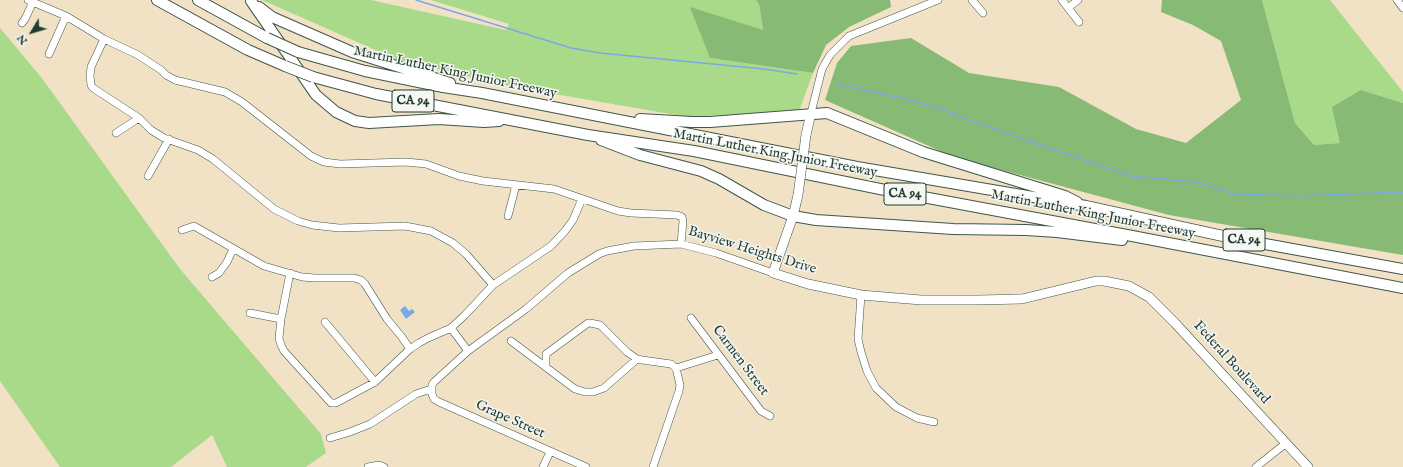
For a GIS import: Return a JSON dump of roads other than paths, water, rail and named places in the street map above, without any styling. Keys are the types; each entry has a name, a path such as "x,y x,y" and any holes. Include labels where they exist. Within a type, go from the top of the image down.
{"highway":[{"name":"Martin Luther King Junior Freeway","path":"157,0 248,50 285,66 313,77 376,94 588,135 694,151 880,190 1127,235 1403,288"},
{"name":"Martin Luther King Junior Freeway","path":"198,0 267,38 298,52 365,71 857,167 1086,206 1232,238 1403,269"},
{"path":"250,1 272,18 352,52 482,93"},
{"path":"250,1 316,95 336,112 355,121 369,123 439,119 484,122 513,120"},
{"path":"593,115 692,122 827,113 924,152 1065,196 1086,206"},
{"path":"588,135 640,155 701,171 719,179 764,205 793,216 816,220 953,229 1057,232 1221,254"},
{"path":"1332,274 1403,294"}],"main road":[{"path":"772,273 793,216 798,196 806,135 811,114"},
{"name":"Bayview Heights Drive","path":"772,273 808,284 861,295 921,300 1022,299 1096,281 1129,286"},
{"name":"Federal Boulevard","path":"1129,286 1149,297 1175,322 1285,444 1308,467"}],"street":[{"path":"811,114 822,69 830,55 849,36 938,0"},
{"path":"972,0 983,13"},
{"path":"1062,0 1079,22"},
{"path":"1068,8 1078,0"},
{"path":"1397,0 1403,8"},
{"path":"22,23 25,19 31,1 66,16 104,38 138,55 175,80 225,92 312,156 324,162 340,164 406,162 426,164 459,176 483,181 554,189 618,211 677,215 682,217 683,221 681,244"},
{"path":"49,54 66,16"},
{"path":"104,38 91,67 90,76 91,85 93,88 139,118 151,130 164,138 198,150 213,159 274,209 298,221 312,225 339,228 405,226 431,231 466,254 493,285"},
{"path":"116,133 139,118"},
{"path":"148,176 169,139"},
{"path":"508,216 516,185"},
{"path":"290,273 281,319 279,338 281,345 284,351 331,403 336,403 375,382 410,350 428,338 451,328 493,285 551,246 558,240 573,220 582,199"},
{"path":"182,230 194,226 264,266 315,278 354,278 361,280 410,350"},
{"name":"Bayview Heights Drive","path":"431,389 434,382 468,351 526,309 568,272 607,251 634,246 681,244 716,253 772,273"},
{"path":"212,277 219,272 227,262 233,249"},
{"path":"861,295 858,339 867,371 876,388 896,407 917,418 934,422"},
{"path":"250,312 281,319"},
{"name":"Carmen Street","path":"692,318 718,355 761,410 770,416"},
{"path":"325,322 375,382"},
{"path":"546,366 546,354 588,323 600,325 636,359 672,364 676,368 680,385 679,391 653,467"},
{"path":"451,328 468,351"},
{"path":"511,341 575,389 585,392 598,391 604,388 636,359"},
{"path":"676,368 718,355"},
{"path":"330,438 370,424 416,394 431,389"},
{"name":"Grape Street","path":"431,389 433,397 438,402 586,467"},
{"path":"1256,467 1285,444"},
{"path":"543,467 550,452"},
{"path":"368,467 379,465 384,467"}],"water":[{"path":"405,306 409,311 412,309 415,312 406,319 400,310"}],"waterway":[{"path":"416,0 571,48 600,53 764,69 797,74"},
{"path":"836,84 914,101 941,109 977,123 1131,176 1197,182 1235,194 1298,196 1403,192"}]}
